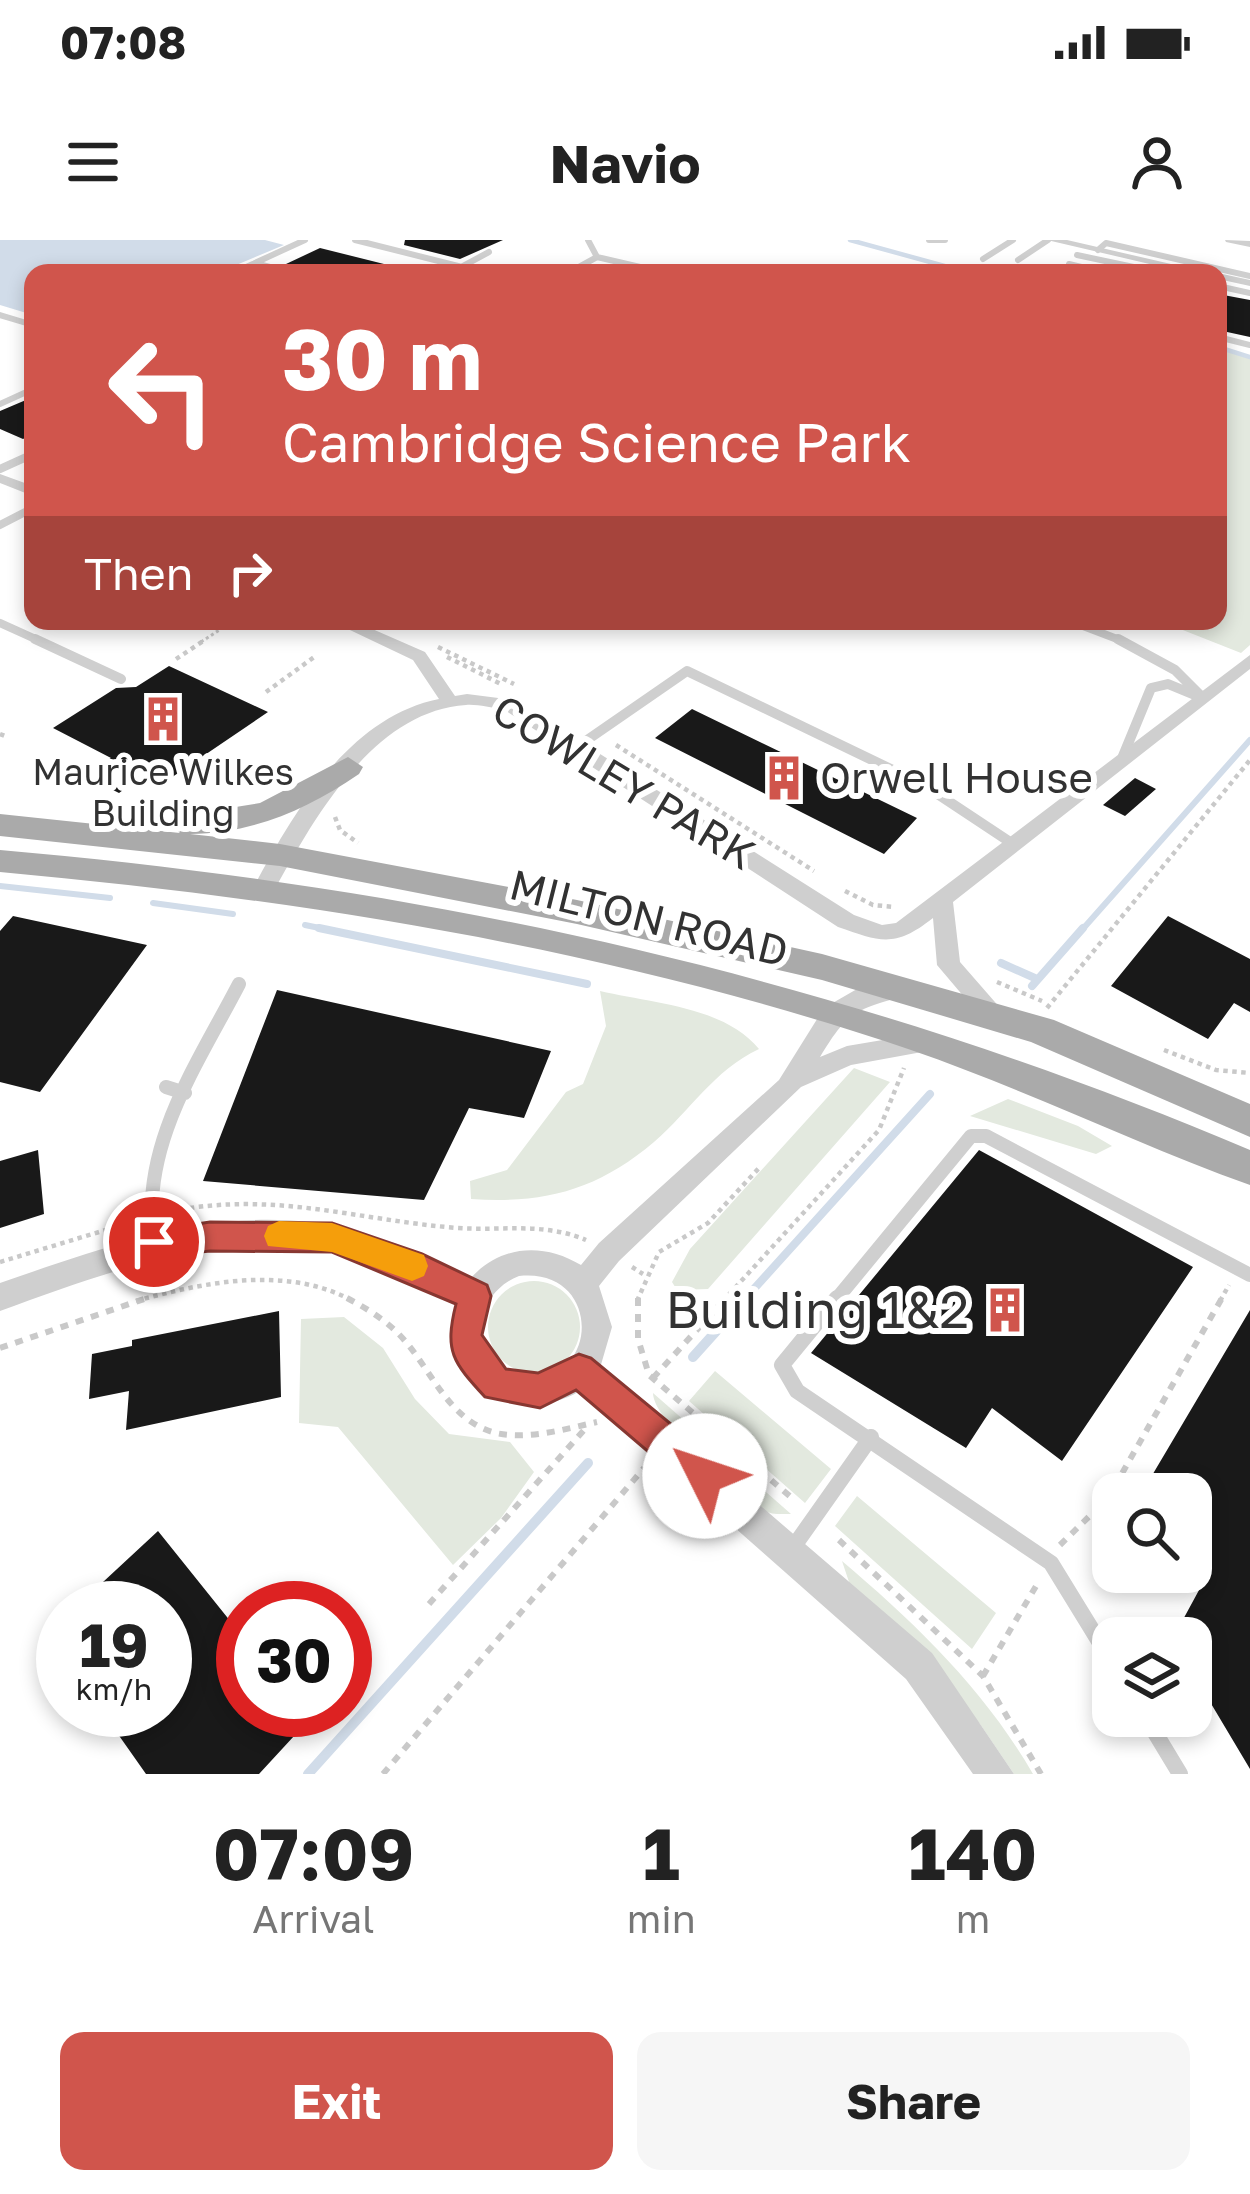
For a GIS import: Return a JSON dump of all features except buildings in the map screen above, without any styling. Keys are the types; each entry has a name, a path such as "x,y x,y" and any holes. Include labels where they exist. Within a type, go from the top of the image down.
{"main road":[{"path":"0,822 226,825 270,815 348,767"},
{"name":"MILTON ROAD","path":"0,822 280,855 577,912 898,989 1041,1030 1250,1121"},
{"name":"MILTON ROAD","path":"0,861 262,890 568,940 833,1015 918,1052 1037,1079 1250,1168"},
{"path":"577,912 784,976 827,1002 833,1015"},
{"path":"1086,1048 1250,1091"}],"street":[{"path":"1050,240 1135,264"},
{"path":"1230,240 1250,244"},
{"path":"360,630 418,656 447,697"},
{"path":"998,1018 949,965 942,901 1250,661"},
{"name":"COWLEY PARK","path":"262,890 297,823 401,718 447,697 477,696 508,704 846,920 880,933 910,925 942,901"},
{"path":"583,1283 609,1252 795,1079 833,1015 865,995 898,989"},
{"path":"795,1079 847,1056 918,1052"},
{"path":"0,1297 154,1242 210,1236 332,1238 410,1265 475,1296"},
{"path":"527,1264 548,1264 583,1283 596,1306 598,1333 579,1370 540,1390 498,1384 470,1355 465,1335 475,1296 489,1280 527,1264"},
{"path":"579,1370 792,1550 919,1666 994,1774"}],"lane":[{"path":"256,263 305,240"},
{"path":"355,240 450,264"},
{"path":"588,240 598,257"},
{"path":"929,240 945,240"},
{"path":"982,260 1012,240"},
{"path":"1018,260 1050,240"},
{"path":"1088,264 1106,244 1188,264"},
{"path":"467,264 489,252"},
{"path":"1077,254 1098,254"},
{"path":"585,264 598,257 628,264"},
{"path":"0,623 122,679"},
{"path":"1093,630 1154,654 1185,673 1203,698"},
{"path":"577,747 687,671 924,784 1012,844"},
{"path":"1123,756 1150,688 1168,684 1203,698"},
{"path":"154,1242 146,1218 156,1152 239,984"},
{"path":"166,1088 185,1094"},
{"path":"1092,1630 1051,1563 797,1391 782,1365 971,1136 986,1136 1244,1272"},
{"path":"792,1550 871,1438"},
{"path":"1158,1737 1180,1774"}],"path":[{"path":"176,659 220,630"},
{"path":"266,692 317,655"},
{"path":"1041,1030 1048,1004 1076,966 1250,760"},
{"path":"332,810 340,830 363,846"},
{"path":"653,1378 879,1130 898,1096 904,1069 918,1052"},
{"path":"759,1168 704,1227 674,1239 644,1274 636,1291 638,1349 653,1378 792,1498"},
{"path":"983,1676 1062,1541 1108,1498 1244,1272"},
{"path":"0,1348 165,1292 297,1282 337,1292 392,1325 460,1415 486,1433 523,1440 600,1421"},
{"path":"429,1604 588,1425"},
{"path":"383,1774 647,1464 631,1450"},
{"path":"839,1540 983,1676 1041,1774"}],"shaded area":[{"path":"0,240 265,240 284,245 239,264 24,264 24,312 0,305"},
{"path":"1227,352 1250,358 1250,645 1241,653 1183,630 1227,630"},
{"path":"600,991 706,1015 726,1023 759,1049 728,1068 654,1142 612,1172 546,1196 471,1199 470,1181 507,1170 566,1092 583,1084 606,1026"},
{"path":"854,1068 890,1082 708,1289 677,1290 672,1282 690,1249"},
{"path":"1008,1099 1078,1126 1112,1146 1096,1154 970,1116"},
{"path":"534,1281 567,1294 580,1327 567,1360 534,1373 501,1360 488,1327 501,1294"},
{"path":"344,1317 383,1348 415,1399 449,1434 510,1442 534,1472 501,1518 453,1565 338,1427 299,1423 301,1319"},
{"path":"715,1371 831,1469 805,1503 689,1401"},
{"path":"653,1393 791,1514 763,1510 735,1489 681,1438"},
{"path":"857,1496 996,1613 972,1649 835,1526"},
{"path":"842,1561 947,1659 993,1714 1033,1774 1014,1774 980,1724 851,1588"}],"waterway":[{"path":"850,240 937,264"},
{"path":"1227,350 1250,357"},
{"path":"1081,931 1250,740"},
{"path":"0,886 110,898"},
{"path":"153,903 233,914"},
{"path":"305,925 334,931"},
{"path":"319,928 587,984"},
{"path":"1032,986 1083,928"},
{"path":"1001,963 1037,979"},
{"path":"743,1301 930,1094"},
{"path":"693,1357 746,1298"},
{"path":"308,1774 588,1463"}],"slow traffic":[{"path":"279,1236 332,1238 412,1266"}],"place":[{"name":"Maurice Wilkes Building","path":"163,719"},
{"name":"Orwell House","path":"784,778"},
{"name":"Building 1&2","path":"1005,1310"}],"route":[{"path":"154,1242 210,1236 332,1238 410,1265 475,1296 465,1335 481,1372 519,1391 562,1383 579,1370 705,1476"}]}
